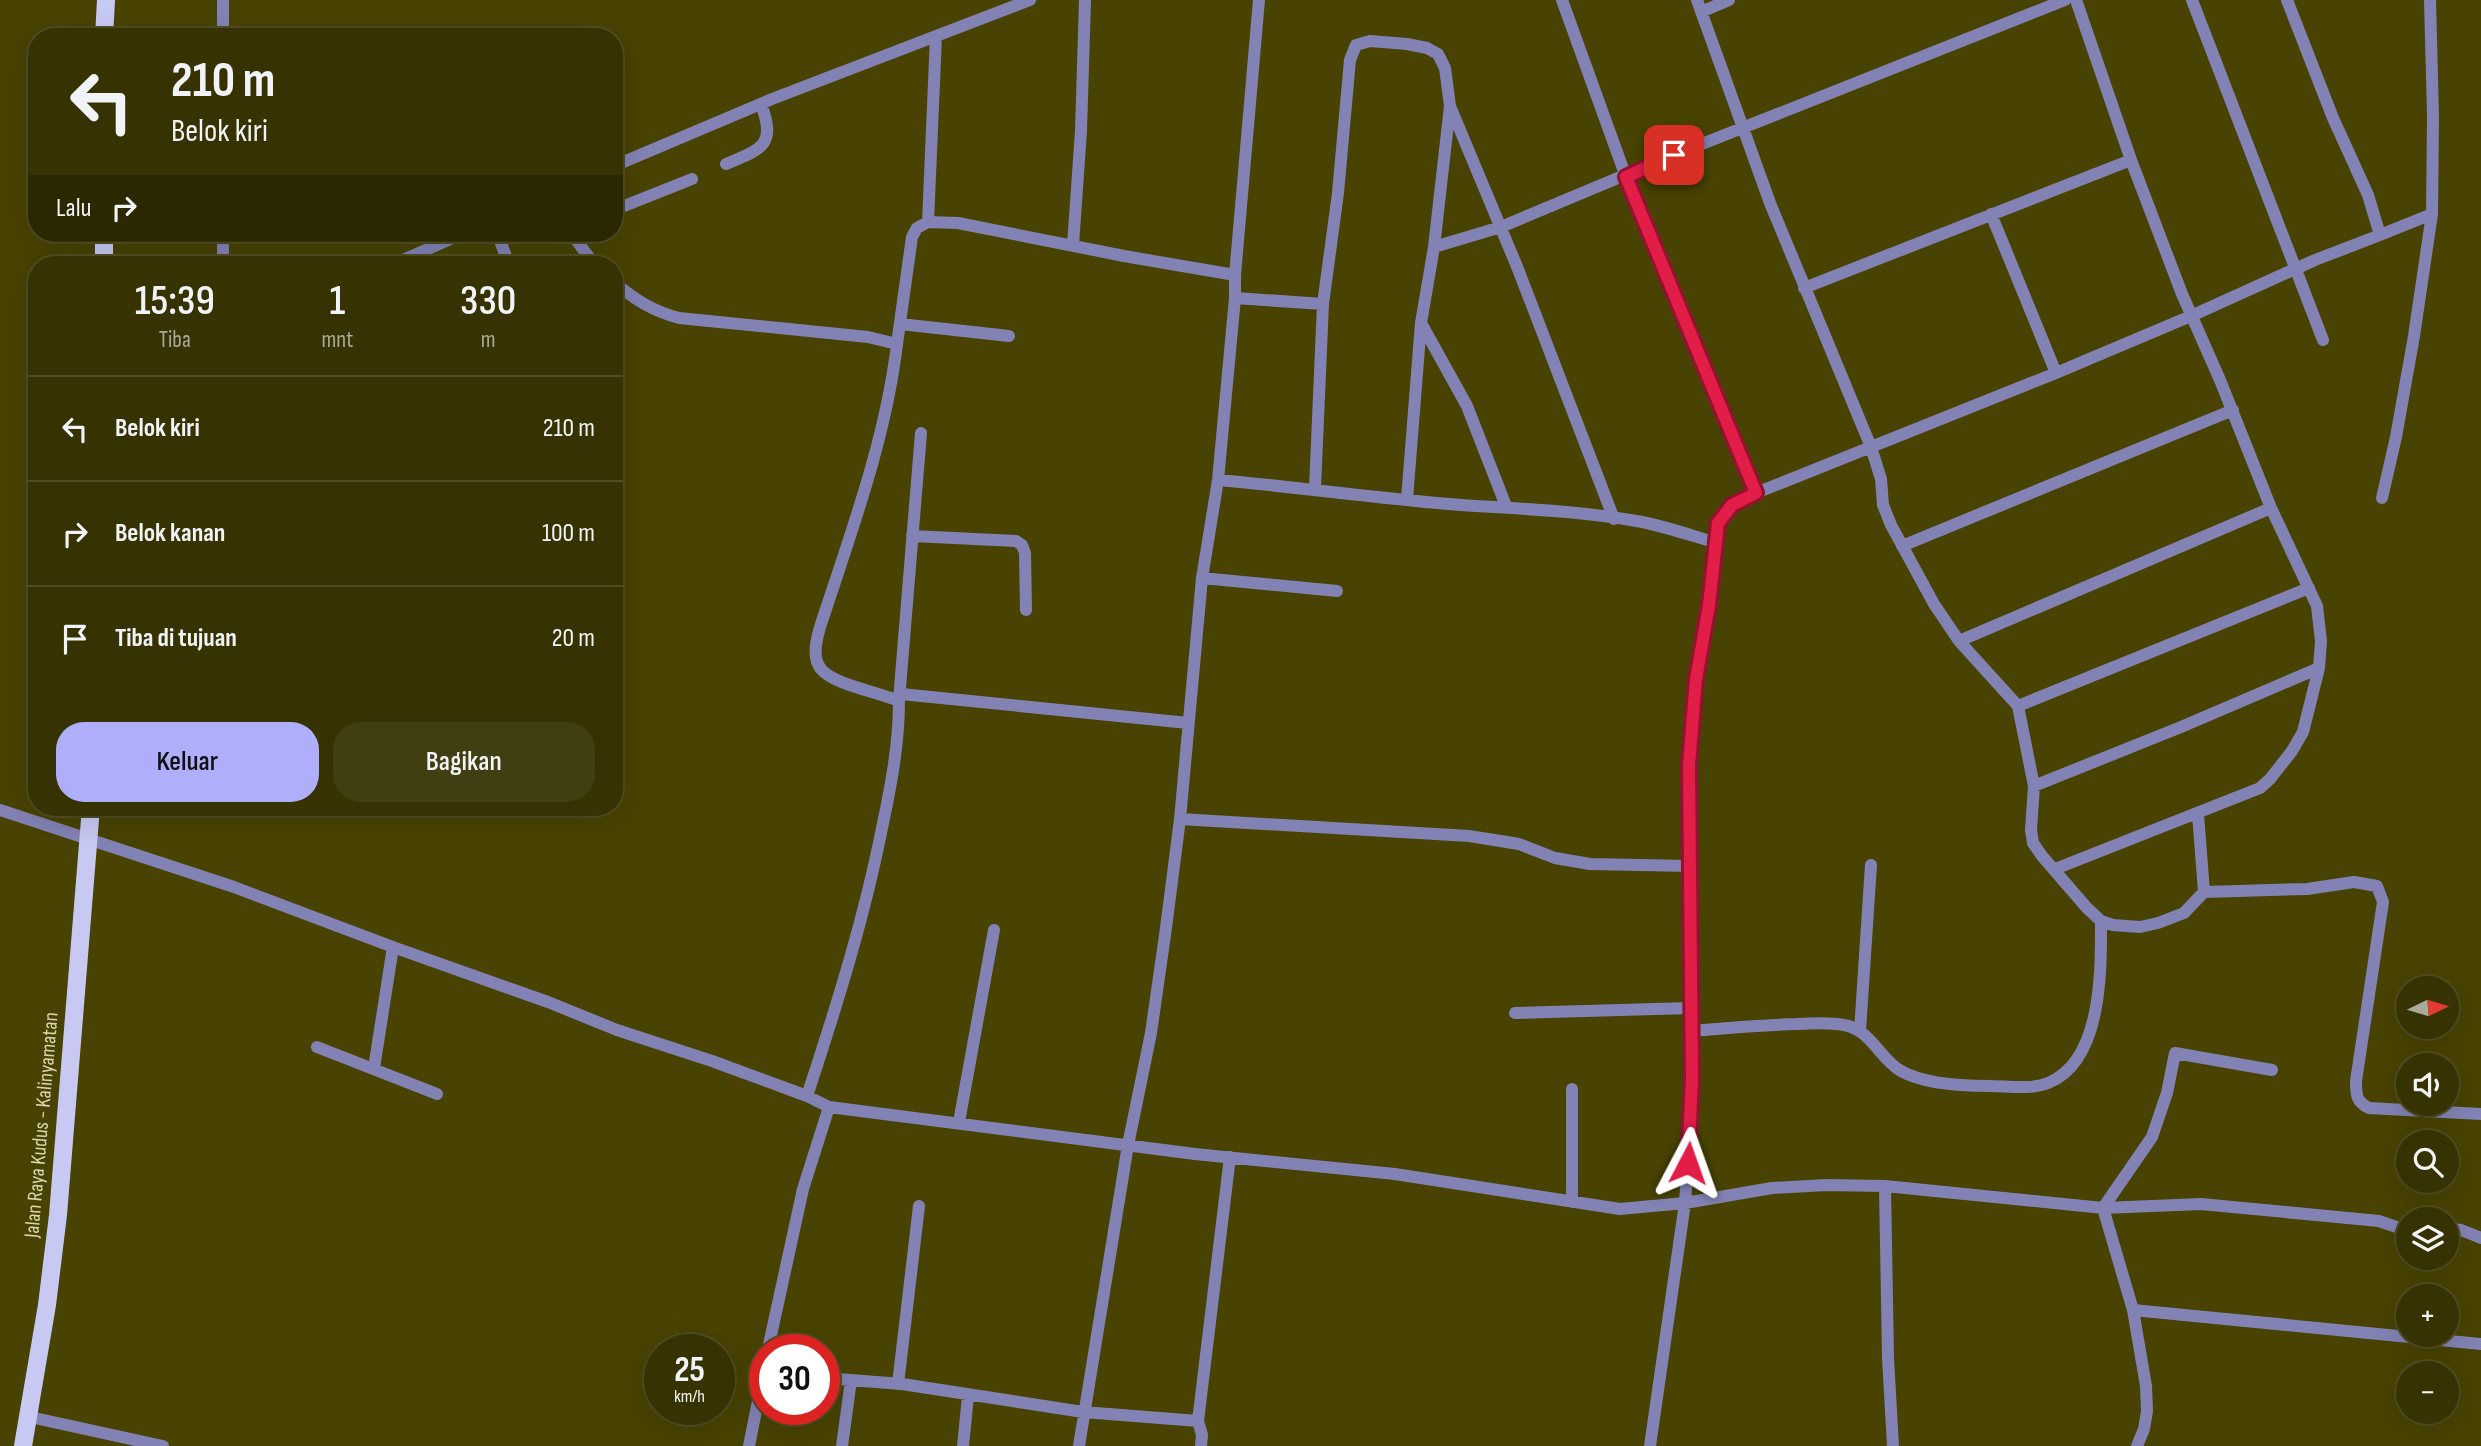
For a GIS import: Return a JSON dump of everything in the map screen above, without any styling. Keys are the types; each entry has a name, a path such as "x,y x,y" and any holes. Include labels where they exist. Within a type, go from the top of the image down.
{"main road":[{"path":"104,28 106,0"},
{"name":"Jalan Raya Kudus - Kalinyamatan","path":"23,1446 47,1305 58,1215 71,1027 90,816"}],"street":[{"path":"223,0 223,28"},
{"path":"623,162 761,104 1030,0"},
{"path":"1073,245 1085,0"},
{"path":"1079,1446 1128,1145 1151,1033 1180,819 1202,578 1217,480 1236,298 1235,275 1259,0"},
{"path":"1562,0 1626,177 1756,493"},
{"path":"1729,0 1699,6 1804,288 1871,447 1881,479 1883,505 1902,546 1945,622 2018,706 2034,786 2030,816 2033,843 2087,908 2101,921 2113,925 2140,927 2158,923 2184,913 2204,892 2307,889 2354,882 2377,886 2382,893 2383,902 2356,1081 2358,1101 2369,1108 2481,1114"},
{"path":"1434,247 1502,227 1674,155 2065,0"},
{"path":"2055,869 2260,788 2270,779 2303,732 2319,668 2320,621 2317,606 2271,508 2191,316 2131,160 2076,0"},
{"path":"2192,0 2323,340"},
{"path":"2287,0 2333,118 2368,195 2380,235"},
{"path":"2382,498 2412,349 2432,214 2430,0"},
{"path":"928,222 936,36"},
{"path":"1315,488 1323,304 1338,193 1350,60 1356,45 1370,41 1407,44 1427,48 1438,54 1445,68 1450,106 1434,247 1421,323 1407,499"},
{"path":"726,164 758,150 768,135 768,123 761,104"},
{"path":"1450,106 1502,227 1614,519"},
{"path":"1804,288 2131,160"},
{"path":"623,206 692,179"},
{"path":"1991,214 2056,373"},
{"path":"1650,1446 1685,1202 1692,1079 1689,777 1691,722 1709,605 1718,523 1732,505 1756,493 2056,373 2295,269 2432,214"},
{"path":"1188,723 900,697 834,679 820,668 815,653 823,618 861,504 886,410 912,237 917,228 928,222 958,223 1235,275"},
{"path":"412,256 444,242"},
{"path":"623,290 655,312 679,318 868,337 897,344"},
{"path":"1236,298 1323,304"},
{"path":"1421,323 1467,406 1506,506"},
{"path":"900,324 1009,337"},
{"path":"1902,546 2232,410"},
{"path":"807,1096 853,951 874,871 899,734 921,433"},
{"path":"1217,480 1463,505 1506,506 1642,522 1714,542"},
{"path":"1959,641 2271,508"},
{"path":"912,536 1016,541 1022,545 1025,553 1026,610"},
{"path":"1202,578 1336,591"},
{"path":"2018,706 2309,588"},
{"path":"2034,786 2319,668"},
{"path":"0,810 222,883 548,1002 617,1030 807,1096 829,1107 1128,1145 1395,1174 1620,1209 1772,1188 1885,1186 2103,1208 2201,1204 2379,1221 2396,1227"},
{"path":"2198,814 2204,892"},
{"path":"1180,819 1469,836 1519,844 1555,858 1590,864 1690,866"},
{"path":"1860,1031 1871,865"},
{"path":"1690,1031 1815,1023 1846,1025 1860,1031 1900,1071 1914,1076 1961,1086 2047,1084 2070,1067 2086,1043 2101,979 2101,921"},
{"path":"959,1122 994,930"},
{"path":"374,1068 393,947"},
{"path":"1515,1013 1690,1008"},
{"path":"317,1047 437,1094"},
{"path":"2103,1208 2152,1137 2167,1093 2175,1053 2272,1070"},
{"path":"1572,1089 1572,1202"},
{"path":"771,1334 803,1189 829,1107"},
{"path":"1201,1446 1202,1435 1198,1421 1230,1157"},
{"path":"1885,1186 1888,1358 1893,1446"},
{"path":"898,1384 919,1206"},
{"path":"2103,1208 2133,1310 2146,1386 2147,1411 2137,1446"},
{"path":"2459,1230 2481,1238"},
{"path":"2133,1310 2481,1344"},
{"path":"840,1379 898,1384 1083,1412 1198,1421"},
{"path":"842,1446 851,1380"},
{"path":"963,1446 968,1396"},
{"path":"30,1417 163,1446"},
{"path":"749,1446 753,1425"}],"route":[{"path":"1674,155 1626,177 1756,493 1732,505 1718,523 1709,605 1691,722 1689,813 1692,1079 1688,1163"}]}
